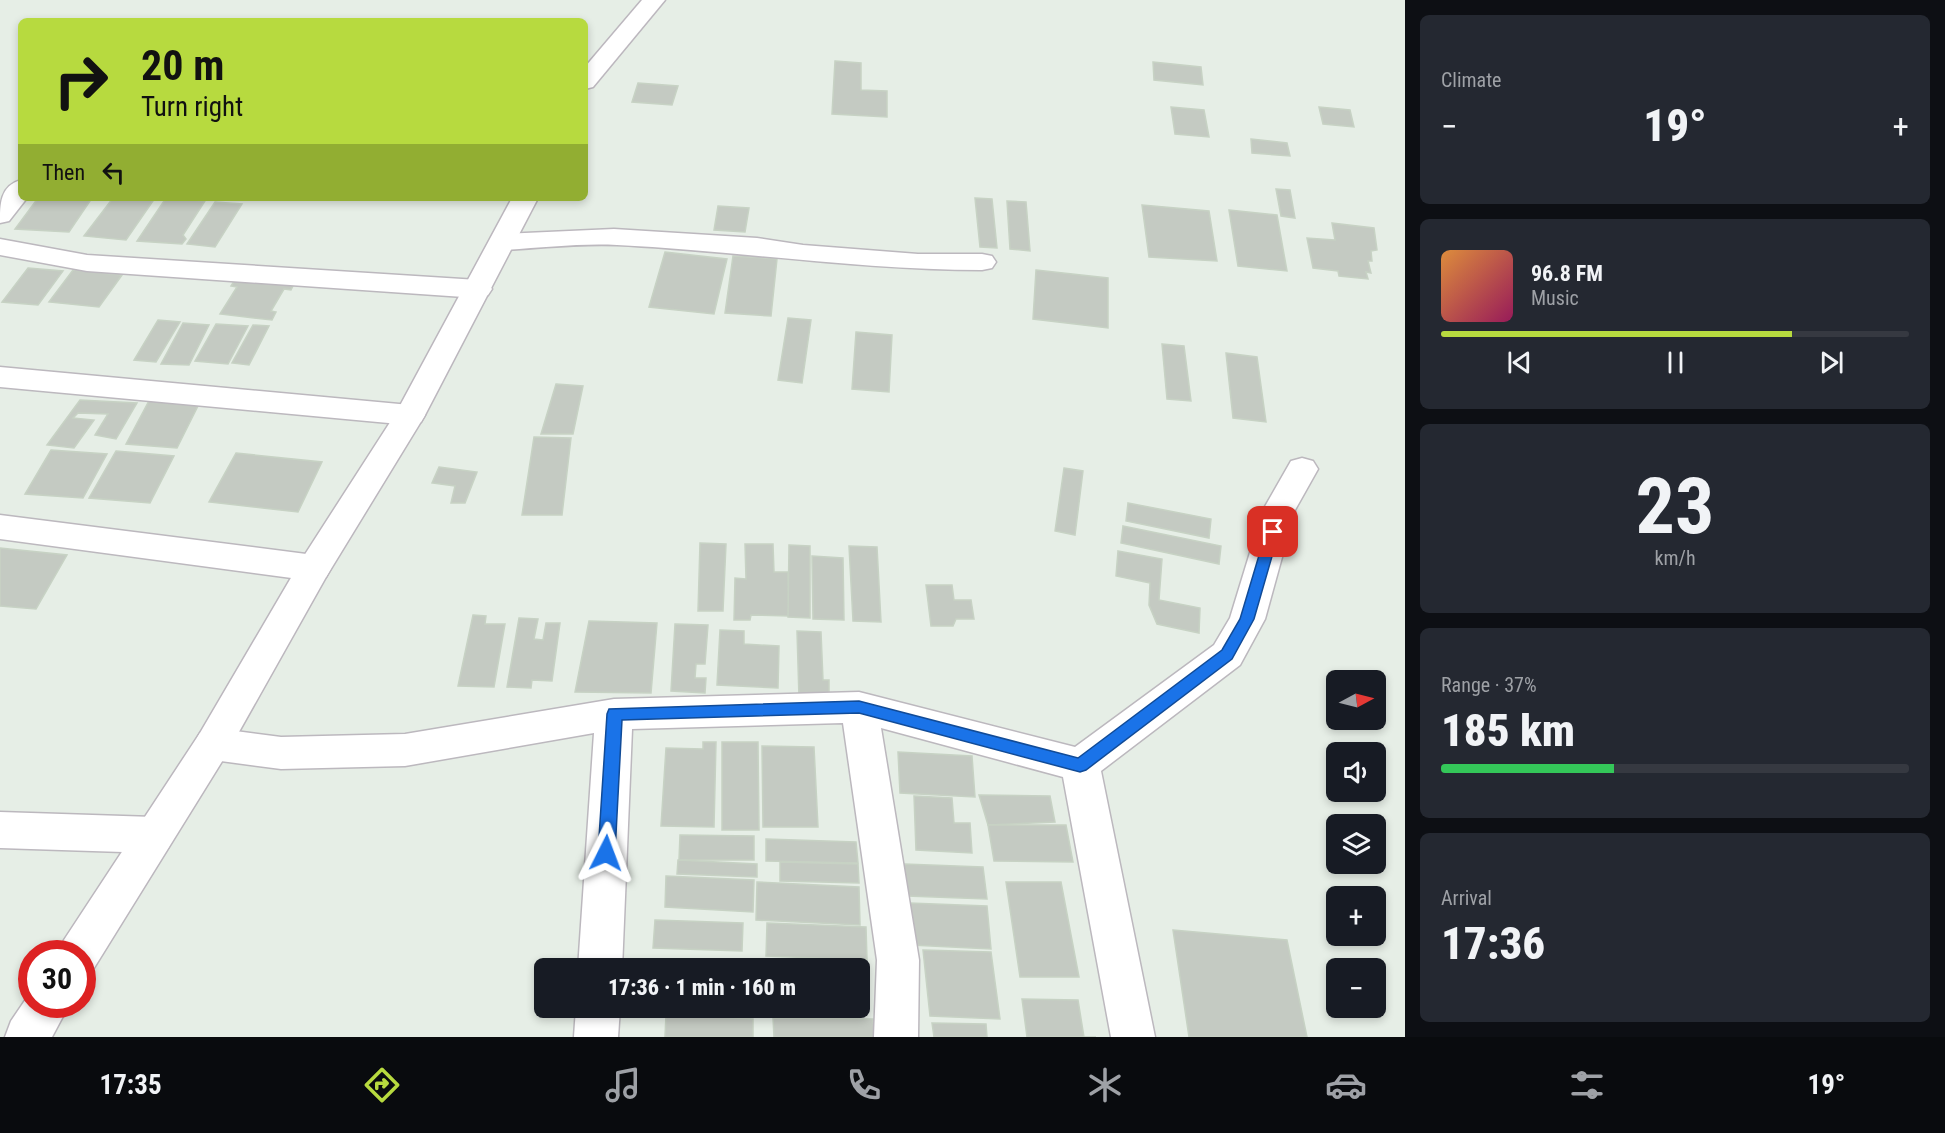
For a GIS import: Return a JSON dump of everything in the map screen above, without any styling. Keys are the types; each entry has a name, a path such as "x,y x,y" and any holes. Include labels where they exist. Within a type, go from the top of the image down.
{"street":[{"path":"588,78 654,0"},
{"path":"0,215 18,192"},
{"path":"88,940 213,744 314,568 410,415 524,201"},
{"path":"503,242 614,237 757,246 803,253 907,261 982,262"},
{"path":"0,247 87,263 478,289"},
{"path":"0,377 410,415"},
{"path":"1080,765 1227,655 1247,619 1279,510 1302,469"},
{"path":"0,528 314,568"},
{"path":"213,744 281,753 405,750 614,714 859,707 1080,765"},
{"path":"859,707 898,960 896,1037"},
{"path":"601,958 614,714"},
{"path":"1080,765 1133,1037"},
{"path":"0,830 154,835"},
{"path":"27,1037 39,1018"},
{"path":"596,1037 597,1018"}],"building":[{"path":"835,61 861,63 861,90 887,91 887,117 832,114"},
{"path":"1153,62 1201,67 1203,85 1154,80"},
{"path":"638,83 678,86 672,105 632,102"},
{"path":"1171,107 1204,110 1209,137 1175,134"},
{"path":"1319,107 1350,110 1354,127 1323,124"},
{"path":"1251,139 1287,143 1290,156 1252,153"},
{"path":"1276,189 1290,190 1295,218 1281,216"},
{"path":"975,198 992,199 997,248 980,247"},
{"path":"36,201 90,201 69,232 15,229"},
{"path":"111,201 153,201 126,240 84,236"},
{"path":"164,201 205,201 183,235 186,239 182,244 137,241"},
{"path":"1007,201 1026,202 1030,251 1010,249"},
{"path":"215,202 242,204 215,247 187,244"},
{"path":"1142,205 1209,211 1217,261 1149,257"},
{"path":"718,206 749,208 745,232 714,230"},
{"path":"1229,210 1277,215 1287,271 1238,266"},
{"path":"1332,223 1374,228 1377,250 1371,251 1372,261 1368,261 1371,273 1366,272 1368,279 1339,276 1338,271 1313,268 1307,238 1335,240"},
{"path":"665,252 727,259 714,314 649,307"},
{"path":"733,256 777,259 771,316 725,313"},
{"path":"28,268 63,271 38,305 2,302"},
{"path":"73,270 122,275 99,307 49,302"},
{"path":"1036,270 1108,278 1108,328 1033,319"},
{"path":"238,275 296,280 291,290 284,289 271,311 276,312 272,320 220,314 237,287 231,286"},
{"path":"788,318 811,320 802,383 778,380"},
{"path":"158,320 180,322 156,362 134,360"},
{"path":"183,323 209,325 189,365 161,364"},
{"path":"216,324 248,326 228,364 195,361"},
{"path":"253,325 269,326 249,365 232,363"},
{"path":"856,332 892,335 889,392 852,389"},
{"path":"1162,344 1184,346 1191,401 1167,399"},
{"path":"1226,353 1257,357 1266,422 1233,418"},
{"path":"556,384 583,386 573,434 541,434"},
{"path":"151,397 201,400 177,448 126,444"},
{"path":"80,400 137,403 116,439 95,435 108,414 78,413 73,418 94,420 74,448 47,445"},
{"path":"534,437 571,438 562,515 522,515"},
{"path":"51,450 107,454 83,498 25,494"},
{"path":"116,451 174,456 150,503 89,498"},
{"path":"236,453 322,462 298,512 209,502"},
{"path":"439,467 477,472 465,503 451,503 455,486 432,483"},
{"path":"1064,468 1083,471 1075,535 1055,531"},
{"path":"1128,503 1211,519 1209,538 1126,521"},
{"path":"1123,526 1221,546 1219,564 1121,543"},
{"path":"700,543 726,544 723,611 698,611"},
{"path":"745,544 773,544 774,572 788,572 789,616 751,615 750,620 734,620 735,578 746,579"},
{"path":"789,545 810,546 810,618 788,617"},
{"path":"849,546 877,547 881,622 853,621"},
{"path":"0,548 67,555 36,609 0,606"},
{"path":"1118,551 1162,559 1159,600 1200,608 1199,633 1157,624 1149,605 1150,583 1116,576"},
{"path":"812,556 843,558 844,620 813,619"},
{"path":"926,585 952,585 954,600 971,600 974,619 956,619 953,626 931,626"},
{"path":"473,615 486,616 485,624 505,624 494,687 458,686"},
{"path":"519,618 538,619 534,639 543,640 546,623 560,623 552,681 532,680 531,688 507,687"},
{"path":"589,621 657,623 651,693 575,692"},
{"path":"675,624 708,625 705,664 696,664 695,678 706,678 705,693 671,691"},
{"path":"720,630 744,631 744,644 779,646 778,688 717,685"},
{"path":"797,631 821,632 823,680 829,680 829,699 799,698"},
{"path":"703,742 716,742 714,827 661,826 666,748 703,749"},
{"path":"722,742 758,742 759,830 722,830"},
{"path":"762,746 814,747 818,827 763,827"},
{"path":"898,752 972,756 975,797 900,793"},
{"path":"979,795 1050,796 1055,822 988,825"},
{"path":"914,796 952,798 954,823 970,823 972,853 916,850"},
{"path":"988,825 1066,825 1073,862 994,861"},
{"path":"680,835 754,836 754,860 679,860"},
{"path":"766,839 856,842 858,863 766,861"},
{"path":"678,860 757,864 757,877 677,874"},
{"path":"780,862 858,864 859,883 780,881"},
{"path":"904,864 983,867 987,899 907,896"},
{"path":"666,876 754,880 753,912 665,907"},
{"path":"757,882 859,887 860,925 756,920"},
{"path":"1006,882 1061,882 1079,977 1020,977"},
{"path":"909,903 987,906 991,949 911,945"},
{"path":"655,920 743,923 742,951 653,948"},
{"path":"767,923 866,927 867,958 766,956"},
{"path":"1173,930 1287,940 1307,1037 1189,1037"},
{"path":"923,950 991,952 1000,1019 930,1016"},
{"path":"1022,999 1078,1000 1084,1037 1027,1037"},
{"path":"666,1018 753,1019 753,1037 665,1037"},
{"path":"773,1018 873,1019 875,1037 774,1037"},
{"path":"932,1023 986,1024 987,1037 934,1037"}],"route":[{"path":"606,853 614,714 859,707 1080,765 1227,655 1247,619 1273,532"}]}
